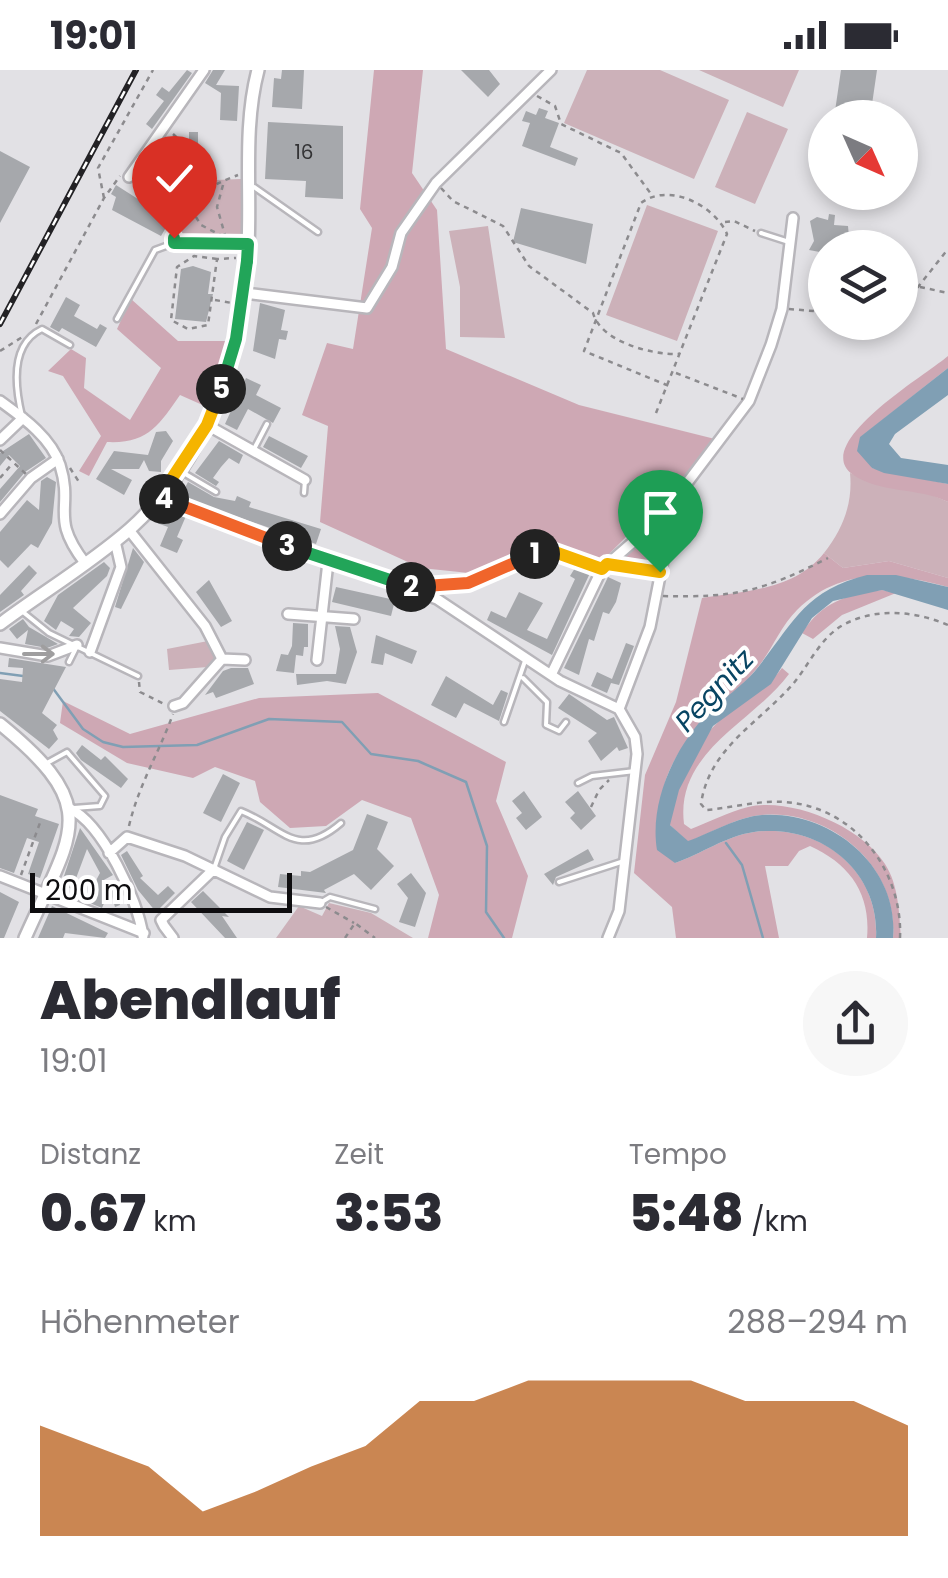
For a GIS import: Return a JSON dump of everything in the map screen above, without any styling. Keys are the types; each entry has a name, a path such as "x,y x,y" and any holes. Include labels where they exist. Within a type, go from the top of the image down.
{"main road":[{"path":"1,622 129,530 159,498 207,425 230,365 244,299 258,70"},
{"path":"0,724 46,764 70,808 63,850 24,938"}],"street":[{"path":"129,177 204,70"},
{"path":"244,299 367,308 392,266 401,233 436,183 528,88 551,70"},
{"path":"551,674 604,567 648,529 749,401 782,309 793,218"},
{"path":"0,400 23,418 58,459 63,528 86,563"},
{"path":"0,440 23,418"},
{"path":"207,425 305,480"},
{"path":"0,514 31,478 58,459"},
{"path":"620,709 658,596 660,572 684,487"},
{"path":"159,498 328,562 416,589 466,615 591,700 620,709 635,737 635,775 619,911 608,938"},
{"path":"129,530 205,626 222,659"},
{"path":"90,652 121,567 116,541"},
{"path":"416,589 468,583 549,550 604,567"},
{"path":"316,660 328,562"},
{"path":"288,614 354,620"},
{"path":"0,648 48,656 76,646"},
{"path":"222,659 244,660"},
{"path":"174,711 222,659"},
{"path":"70,808 82,814 110,853 144,935"},
{"path":"110,853 127,837 214,870 270,898 320,903"},
{"path":"173,938 160,920 214,870"},
{"path":"0,876 144,935 164,926"}],"lane":[{"path":"250,179 318,232"},
{"path":"760,233 789,242"},
{"path":"117,319 154,250 174,243 232,244 248,250"},
{"path":"23,418 17,362 30,334 42,329 70,345"},
{"path":"252,452 267,424"},
{"path":"178,470 216,492"},
{"path":"304,492 305,480"},
{"path":"20,609 50,633 138,676"},
{"path":"69,662 76,646"},
{"path":"504,722 526,658"},
{"path":"522,678 547,702 546,725 559,731 566,722"},
{"path":"46,764 67,752 105,796 100,806 70,808"},
{"path":"578,783 592,776 635,775"},
{"path":"214,870 225,836 241,811 292,840 317,838 341,824"},
{"path":"559,882 624,862"},
{"path":"320,903 330,897 375,910"}],"path":[{"path":"104,198 98,168 153,70"},
{"path":"528,88 555,106 561,124 621,153 653,196"},
{"path":"162,129 182,142 180,174 201,225 225,236 232,244"},
{"path":"174,243 177,219 192,197 224,184 234,175 250,179"},
{"path":"0,350 30,334 117,176 129,177"},
{"path":"436,183 453,201 503,226 529,266 593,313 595,322 622,342 663,355 680,354"},
{"path":"224,184 217,207 225,236"},
{"path":"656,413 669,386 727,234 722,223 694,201 653,196 641,202 636,212 584,352 669,386"},
{"path":"722,223 734,221 760,233"},
{"path":"948,249 918,287 948,293"},
{"path":"216,259 208,324 188,329 171,320 177,267 194,256 216,259 248,250"},
{"path":"212,300 244,299"},
{"path":"782,309 808,311"},
{"path":"674,372 749,401"},
{"path":"0,450 31,478"},
{"path":"0,478 13,463"},
{"path":"658,596 739,594 772,587 828,558"},
{"path":"604,567 660,572"},
{"path":"900,938 896,889 888,871 860,834 844,822 783,802 706,810 701,804 703,787 728,745 792,685 841,626 885,613 913,613 948,625"},
{"path":"127,837 140,782 174,711 140,692 138,676"},
{"path":"591,807 598,790 609,780 635,775"},
{"path":"19,883 41,820"},
{"path":"320,903 375,938"},
{"path":"345,938 356,924"}],"shaded area":[{"path":"374,70 423,70 412,173 437,210 446,349 579,405 715,439 667,496 602,561 542,541 469,573 421,568 320,522 328,426 302,415 327,343 353,349 372,228 360,209"},
{"path":"587,70 660,70 729,100 694,179 564,123"},
{"path":"699,70 799,70 783,107"},
{"path":"747,112 788,129 755,204 715,187"},
{"path":"177,166 186,166 190,181 241,179 242,242 178,240 178,208 160,197"},
{"path":"647,205 718,231 677,341 606,315"},
{"path":"488,226 505,338 460,337 460,287 449,231"},
{"path":"131,299 178,341 226,341 207,407 180,395 166,415 143,436 107,442 89,476 79,471 101,436 63,376 48,371 71,349 86,358 84,388 130,420 161,368 117,329"},
{"path":"948,356 948,368 861,437 872,468 948,484 948,502 875,485 852,474 843,461 847,445 859,428 876,410"},
{"path":"850,473 948,502 948,578 889,561 843,568 824,553 845,515"},
{"path":"661,523 668,533 661,567 609,565"},
{"path":"824,553 843,568 889,561 948,578 948,587 908,578 868,577 831,586 814,596 791,617 753,673 682,748 666,779 665,809 675,863 754,832 801,835 823,844 857,872 868,891 875,914 876,938 867,938 865,908 855,882 836,862 810,846 799,851 788,866 765,866 779,938 676,938 672,907 634,873 645,775 676,702 702,598 784,582 799,575"},
{"path":"882,590 896,593 842,615 813,639 802,633 836,601"},
{"path":"208,641 216,656 208,667 169,670 167,649"},
{"path":"782,668 789,674 774,692 704,757 684,799 684,824 691,829 741,809 765,805 804,811 842,827 874,850 890,872 898,900 901,938 893,938 892,912 885,888 872,866 835,833 788,816 762,815 734,822 688,842 670,825 678,786 707,734"},
{"path":"378,693 506,762 496,801 528,876 512,938 428,938 439,895 411,818 362,800 326,826 290,828 260,802 255,781 215,767 193,778 127,763 60,723 63,701 130,734 259,698"},
{"path":"329,903 371,913 413,938 276,938 299,906 322,916"}],"water":[{"path":"948,368 948,395 895,434 889,444 901,458 948,465 948,484 872,468 857,451 860,437"},
{"path":"867,575 896,575 948,587 948,610 882,590 833,601 812,618 771,684 713,726 679,790 670,825 688,841 762,815 813,822 836,833 873,867 885,888 892,912 893,938 876,938 875,914 857,873 841,856 801,835 754,832 675,863 657,850 661,794 685,741 709,712 750,676 813,600"}],"building":[{"path":"187,70 192,73 152,129 146,124 164,101 156,95 162,87 169,92"},
{"path":"213,70 225,70 216,85 239,86 237,121 220,120 221,93 205,83"},
{"path":"282,70 304,70 302,109 272,107 274,78 281,79"},
{"path":"461,70 489,70 500,84 488,97"},
{"path":"841,70 877,70 873,100 837,100"},
{"path":"539,108 548,111 545,118 559,123 550,147 578,158 575,166 522,146 530,123 522,121 526,111 536,115"},
{"path":"268,122 343,126 343,199 305,197 306,181 265,179"},
{"path":"189,132 198,132 198,171 206,171 205,180 189,180"},
{"path":"0,151 30,167 0,223"},
{"path":"116,185 163,215 166,210 174,214 161,236 112,210 116,197 111,194"},
{"path":"521,208 593,224 586,264 513,242"},
{"path":"829,214 835,215 834,225 848,226 848,230 812,230 810,221 817,217 828,220"},
{"path":"193,266 211,272 208,294 213,294 206,322 175,319 181,269"},
{"path":"66,297 80,305 74,316 97,329 100,324 107,328 96,347 62,328 59,332 50,327"},
{"path":"260,303 285,310 281,330 288,331 286,340 279,339 275,359 253,351"},
{"path":"246,378 261,385 256,395 281,408 273,423 248,409 237,430 225,424"},
{"path":"166,431 173,441 161,461 161,472 149,471 144,460 139,469 111,469 132,480 124,495 96,479 114,451 148,455 156,432"},
{"path":"29,434 46,458 25,472 0,502 0,489 20,466 9,455 0,466 0,453"},
{"path":"269,436 308,456 301,468 263,447"},
{"path":"219,441 243,455 239,464 229,458 221,467 213,478 219,482 216,486 195,473"},
{"path":"47,477 56,482 52,523 38,548 31,544 8,568 0,560 0,532 27,500 39,510 41,481"},
{"path":"188,482 214,497 235,501 237,496 251,502 249,507 321,529 316,544 180,497"},
{"path":"170,511 186,516 177,537 183,540 177,553 160,546 168,527 154,522 158,515 167,519"},
{"path":"133,548 144,562 121,609 115,607"},
{"path":"104,562 110,568 107,576 73,608 91,623 79,637 69,636 74,629 61,621 56,630 44,621 58,595"},
{"path":"29,565 37,573 21,591 24,595 0,612 0,595"},
{"path":"575,568 590,573 552,655 487,620 491,611 506,618 519,592 543,603 527,630 547,639 575,579 570,576"},
{"path":"608,577 621,583 616,602 609,614 603,612 594,641 589,639 579,675 564,668"},
{"path":"209,580 232,621 221,627 196,592"},
{"path":"336,587 395,600 391,616 332,602"},
{"path":"23,619 29,627 58,644 47,648 25,644 28,630 17,639 9,629"},
{"path":"293,623 308,624 308,647 304,647 303,656 296,655 294,673 276,671 281,654 288,655 292,646"},
{"path":"335,626 350,627 357,652 346,684 327,681 297,685 296,674 336,674 340,649"},
{"path":"376,635 417,651 412,664 385,653 383,665 371,663"},
{"path":"626,643 634,646 619,685 611,683 607,693 591,686 597,672 612,679"},
{"path":"9,658 66,667 42,713 57,725 53,730 58,739 49,749 0,711 0,679 22,682 23,668 8,667"},
{"path":"248,668 254,684 216,698 213,692 205,695 223,671"},
{"path":"446,676 493,705 501,690 508,693 499,721 464,703 456,718 431,705"},
{"path":"569,694 607,720 614,717 628,748 619,751 617,747 601,761 588,741 597,733 558,708"},
{"path":"82,745 101,760 105,756 128,779 121,788 81,760 76,753"},
{"path":"223,774 240,783 221,822 203,813"},
{"path":"524,791 542,817 526,830 516,818 522,813 512,801"},
{"path":"578,791 596,816 581,830 570,818 575,813 565,802"},
{"path":"0,795 38,809 35,816 59,824 40,878 28,874 39,842 27,838 14,873 0,868"},
{"path":"367,814 388,822 377,849 394,866 371,890 354,874 324,890 326,893 278,887 280,874 301,876 301,871 310,872 353,850"},
{"path":"247,822 264,830 244,870 227,861"},
{"path":"80,828 113,875 102,881 116,888 120,905 115,907 110,890 102,908 85,901 100,873 87,849 72,889 61,885"},
{"path":"588,849 594,860 556,877 553,885 544,874"},
{"path":"127,851 143,876 140,878 158,895 168,886 175,893 156,912 138,890 121,855"},
{"path":"411,873 426,893 415,927 399,922 408,898 397,884"},
{"path":"203,891 229,917 222,916 237,938 225,938 191,902"},
{"path":"0,892 19,902 4,938 0,938"},
{"path":"52,906 108,933 105,938 65,933 63,938 38,938"}],"waterway":[{"path":"0,673 23,676"},
{"path":"52,687 83,729 103,742 123,747 197,745 269,719 342,722 371,754 418,761 466,782 487,846 486,912 504,938"},
{"path":"726,843 742,865 763,938"}],"railway":[{"path":"0,324 136,70"}],"route":[{"path":"174,238 174,243 248,244 248,257 236,339 219,396 207,425 159,498 328,562 416,589 468,583 549,550 602,569 607,564 660,572"}],"water label":[{"name":"Pegnitz","path":"714,690"}]}
